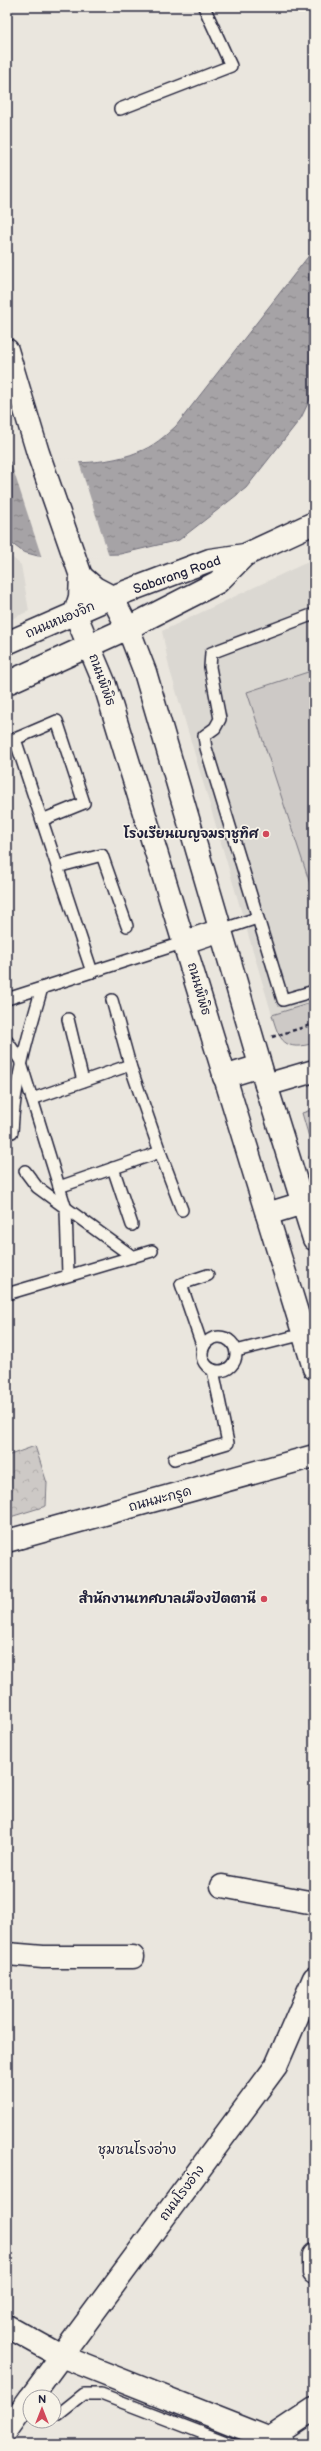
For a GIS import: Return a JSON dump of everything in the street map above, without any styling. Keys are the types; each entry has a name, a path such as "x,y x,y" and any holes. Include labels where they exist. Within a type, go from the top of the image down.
{"main road":[{"path":"7,350 38,453 80,573 80,598 75,613"},
{"path":"245,555 314,523"},
{"name":"Sabarang Road","path":"112,597 210,560 245,555"},
{"name":"Sabarang Road","path":"128,628 218,582 245,555"},
{"path":"80,573 95,588 112,597 128,628 145,672 263,1076 314,1239"},
{"name":"ถนนหนองจิก","path":"7,643 112,597"},
{"name":"ถนนพิพิธ","path":"75,613 104,682 185,942 224,1077 267,1214 309,1332 314,1368"},
{"path":"7,683 128,628"},
{"path":"185,942 221,930"},
{"path":"224,1077 263,1076 314,1071"},
{"path":"267,1214 303,1203"},
{"name":"ถนนมะกรูด","path":"7,1541 314,1456"},
{"path":"222,1886 314,1903"},
{"path":"7,1954 43,1957 133,1957"},
{"name":"ถนนโรงอ่าง","path":"37,2389 276,2066 314,1978"},
{"path":"314,2255 314,2274"},
{"path":"7,2326 61,2356 276,2441 314,2410"},
{"name":"ถนนโรงอ่าง","path":"7,2430 22,2409"}],"lane":[{"path":"120,109 231,66 204,7"},
{"path":"314,614 211,654 210,666 220,719 215,728 204,736 206,748 283,1000 314,991"},
{"path":"42,820 84,803 57,721 15,739 92,972"},
{"path":"57,867 102,855 127,926"},
{"path":"221,930 257,918"},
{"path":"7,999 185,942"},
{"path":"12,1132 13,1102 20,1060 42,988"},
{"path":"112,1000 130,1066 182,1210"},
{"path":"68,1019 83,1081"},
{"path":"7,1041 20,1060 66,1209 68,1275"},
{"path":"32,1099 130,1066"},
{"path":"59,1187 160,1152"},
{"path":"113,1168 132,1225"},
{"path":"25,1171 37,1187 133,1257"},
{"path":"7,1294 152,1251"},
{"path":"203,1348 208,1341 216,1337 224,1338 232,1343 236,1351 235,1359 230,1366 222,1370 214,1370 206,1365 202,1357 203,1348 181,1284 208,1275"},
{"path":"236,1351 309,1332"},
{"path":"174,1459 228,1443 214,1370"},
{"path":"62,2412 84,2394 101,2394 231,2444"}],"path":[{"path":"254,1043 314,1024"}],"shaded area":[{"path":"7,553 21,565 29,611 7,621"},
{"name":"โรงเรียนเบญจมราชูทิศ","path":"314,559 314,1002 272,1015 169,667 162,631"}],"green space":[{"path":"314,670 314,896 247,692"},
{"path":"314,1002 314,1043 296,1046 285,1042 277,1032 272,1015"},
{"path":"314,1109 314,1154 302,1113"},
{"path":"35,1446 47,1483 46,1506 7,1518 7,1456"}],"water":[{"path":"314,249 314,391 301,418 246,488 179,540 120,554 38,556 23,552 7,540 7,462 74,463 107,460 138,452 154,444 176,426"}],"pier":[{"path":"78,459 109,556 42,558 10,460"}],"place":[{"name":"โรงเรียนเบญจมราชูทิศ","path":"266,834"},
{"name":"สำนักงานเทศบาลเมืองปัตตานี","path":"264,1599"}],"district":[{"name":"ชุมชนโรงอ่าง","path":"137,2149"}]}
